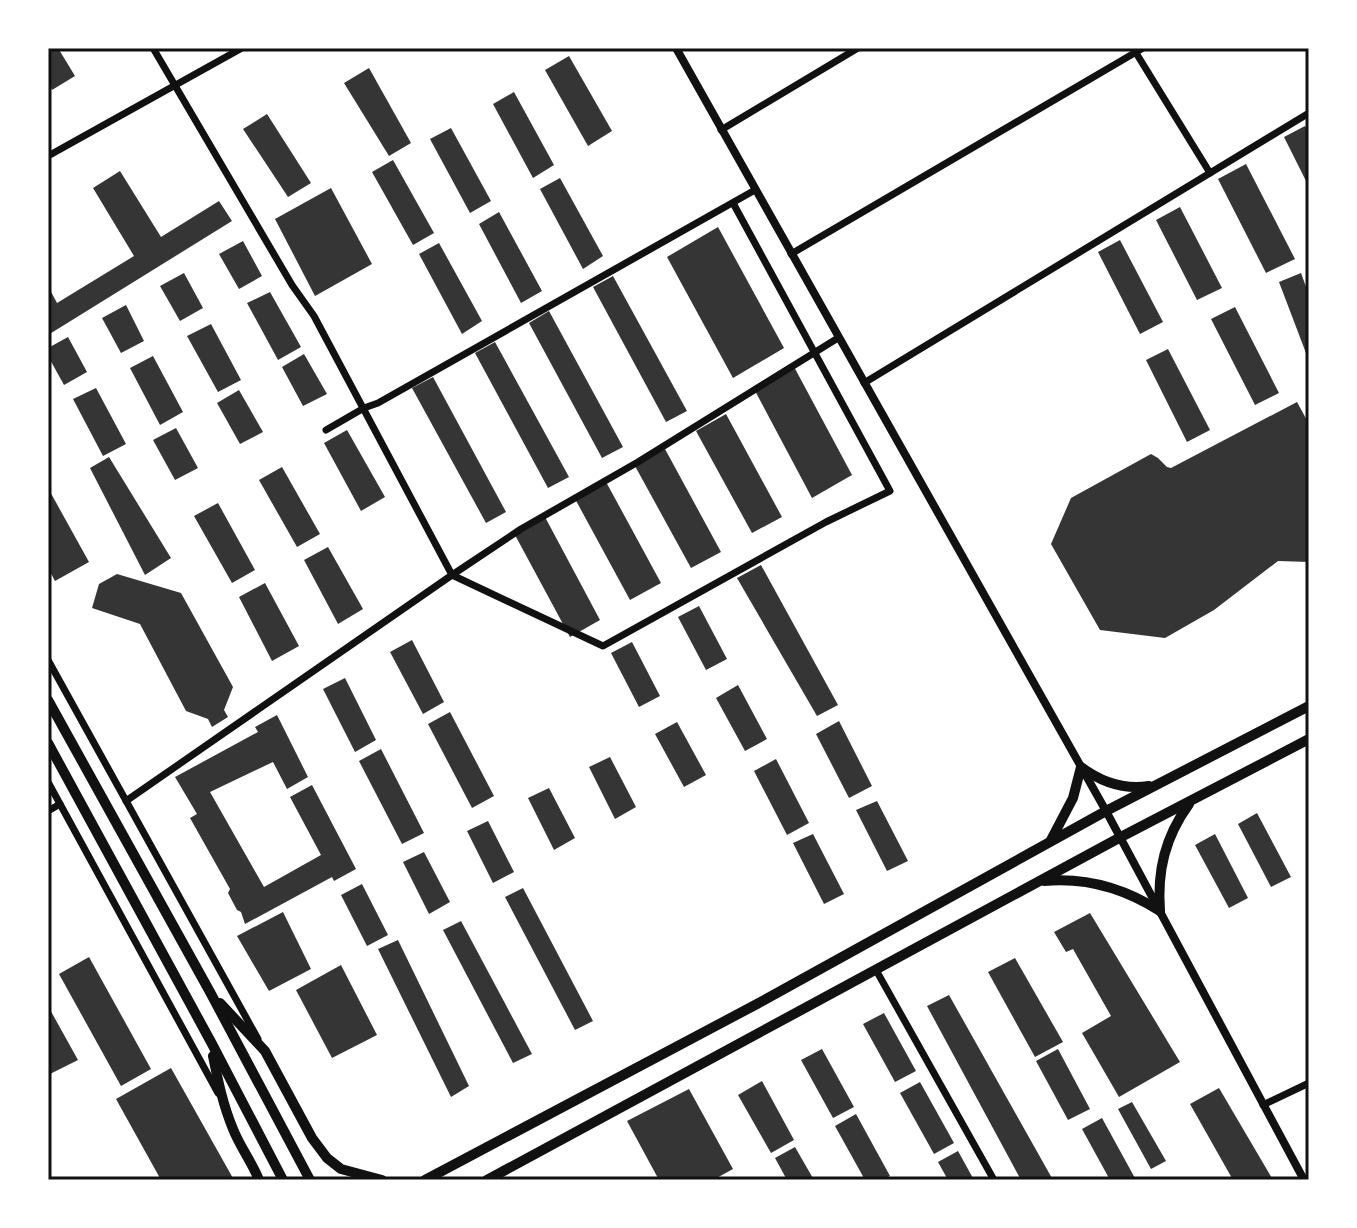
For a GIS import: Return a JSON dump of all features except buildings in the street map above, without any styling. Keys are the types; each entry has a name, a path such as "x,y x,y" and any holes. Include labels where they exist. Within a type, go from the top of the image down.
{"main road":[{"path":"48,700 310,1180"},
{"path":"425,1180 757,1004 1106,811 1309,706"},
{"path":"487,1180 1309,739"},
{"path":"48,743 283,1180"},
{"path":"1050,842 1073,798 1081,767 1098,779 1119,786 1155,785"},
{"path":"1160,911 1159,879 1163,856 1172,831 1191,801"},
{"path":"1038,882 1095,883 1130,894 1160,911"},
{"path":"210,992 265,1051 312,1138 327,1158 341,1169 382,1180"},
{"path":"211,1042 222,1100 234,1132 259,1180"}],"street":[{"path":"153,48 292,285 314,316 452,575 603,646 826,522 890,491 733,203"},
{"path":"48,156 242,48"},
{"path":"676,48 1106,811 1304,1180"},
{"path":"721,130 858,48"},
{"path":"791,254 1137,50 1210,173"},
{"path":"864,383 1309,113"},
{"path":"326,430 755,190"},
{"path":"126,801 521,529 638,462 838,338"},
{"path":"48,660 265,1051"},
{"path":"48,782 222,1100"},
{"path":"48,811 60,804"},
{"path":"876,970 994,1180"},
{"path":"1263,1105 1309,1083"}]}
